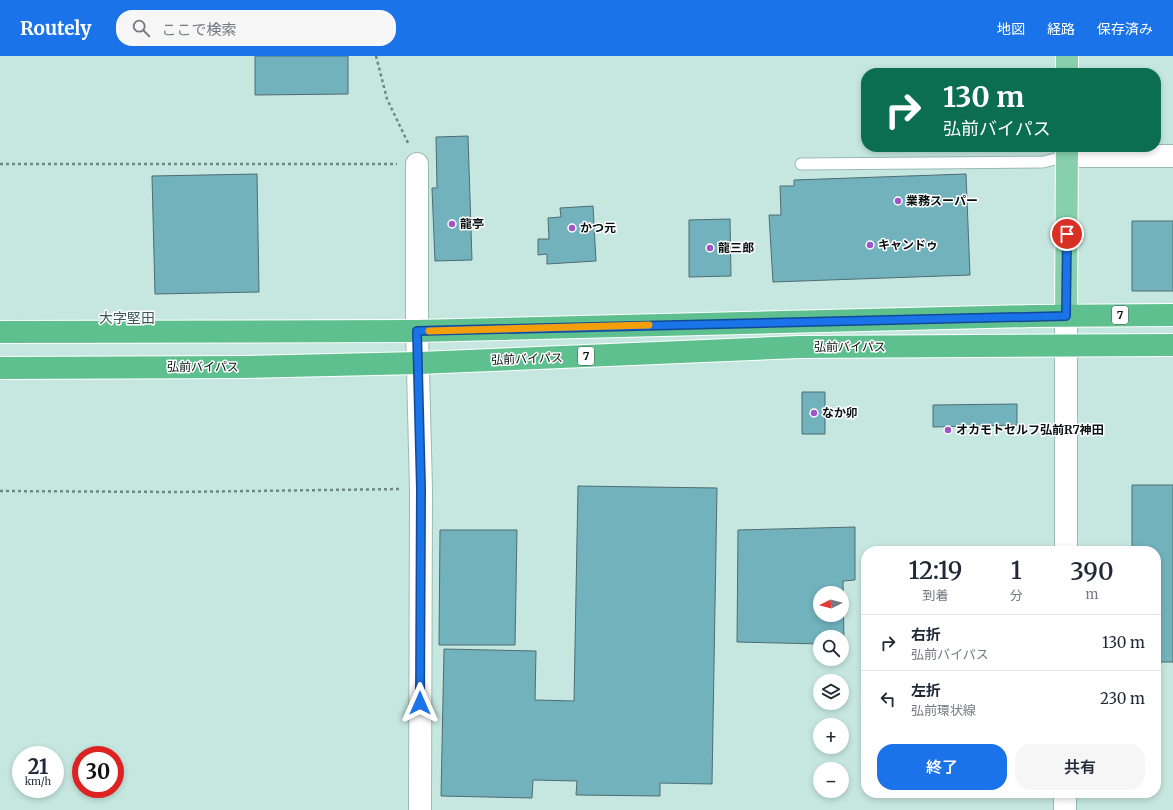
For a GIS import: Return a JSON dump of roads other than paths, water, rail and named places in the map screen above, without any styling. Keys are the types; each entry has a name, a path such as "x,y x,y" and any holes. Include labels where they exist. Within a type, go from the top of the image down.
{"highway":[{"name":"7","path":"0,332 417,331 1066,316 1173,315"},
{"name":"弘前バイパス","path":"0,368 245,367 419,363 800,347 1173,345"}],"main road":[{"path":"1067,56 1067,68"},
{"path":"1066,316 1067,152"}],"street":[{"path":"1067,152 1173,156"},
{"path":"417,164 417,331 421,489 420,810"},
{"path":"1066,316 1066,546"},
{"path":"1065,798 1065,810"}],"lane":[{"path":"800,164 1043,162 1067,152"}],"place":[{"name":"業務スーパー","path":"898,201"},
{"name":"龍亭","path":"452,224"},
{"name":"かつ元","path":"572,228"},
{"name":"キャンドゥ","path":"870,245"},
{"name":"龍三郎","path":"710,248"},
{"name":"なか卯","path":"814,413"},
{"name":"オカモトセルフ弘前R7神田","path":"948,430"}],"district":[{"name":"大字堅田","path":"127,318"}]}
